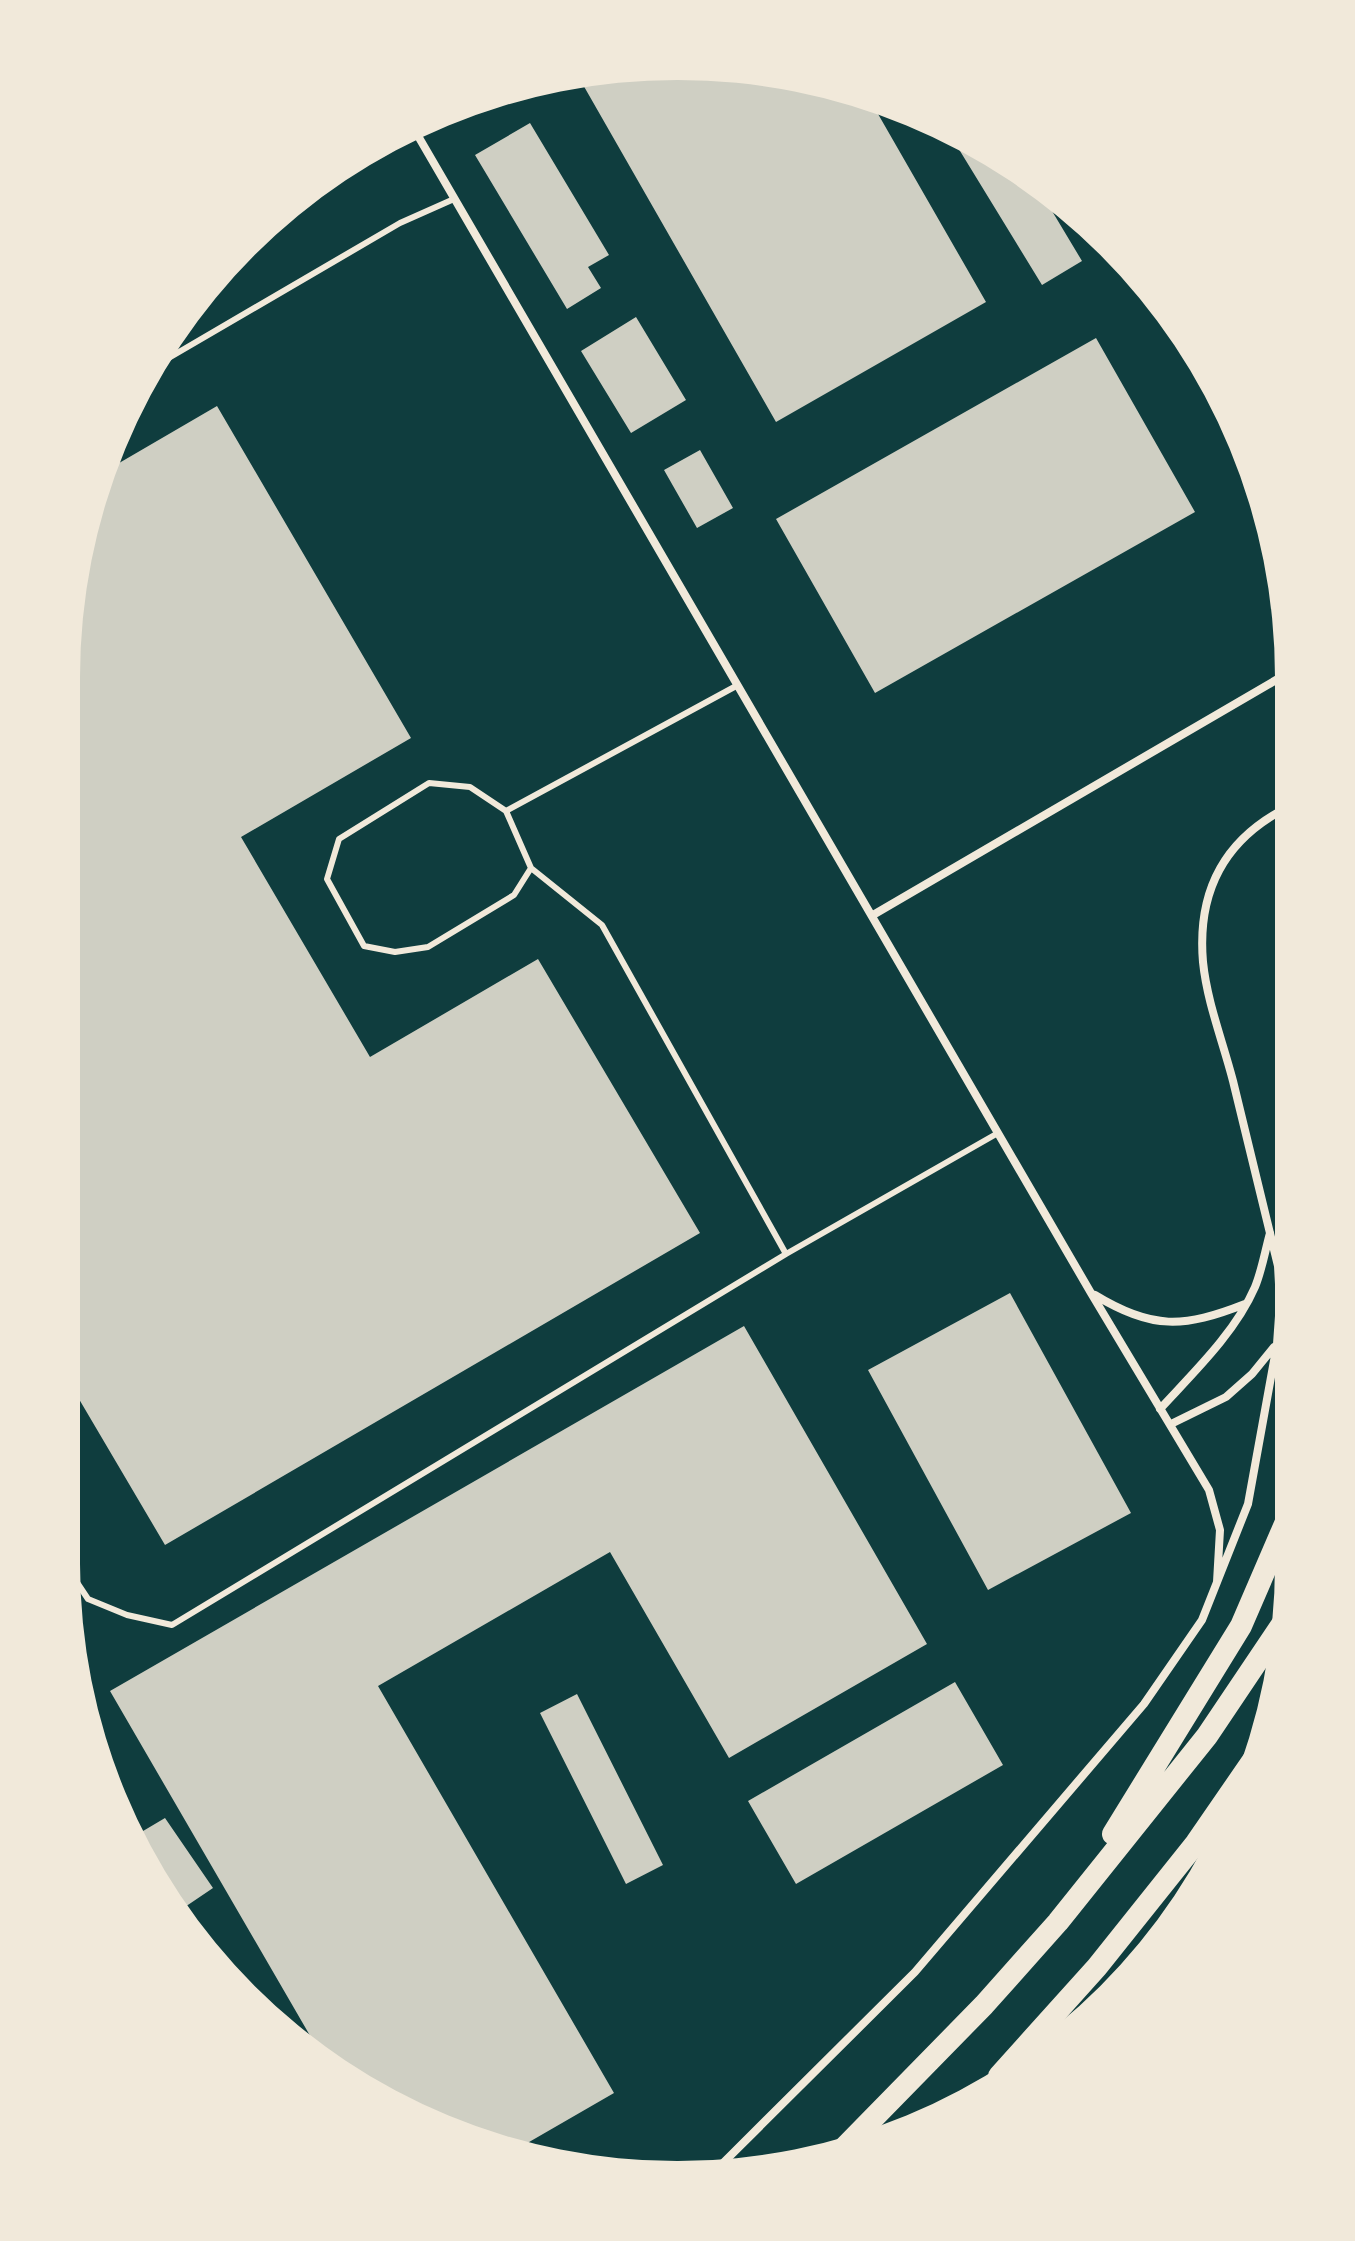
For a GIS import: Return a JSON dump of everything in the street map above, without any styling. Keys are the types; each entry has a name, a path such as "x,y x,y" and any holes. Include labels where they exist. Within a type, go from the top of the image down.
{"highway":[{"path":"1058,1922 1241,1626 1275,1547"},
{"path":"859,2132 984,2005 1058,1922 1207,1736 1270,1643"},
{"path":"1020,2052 1097,1967 1196,1843 1228,1797"},
{"path":"1196,1843 1213,1828"}],"street":[{"path":"420,139 1091,1293 1209,1490 1220,1530 1217,1582"},
{"path":"873,915 1275,681"},
{"path":"1275,815 1252,829 1235,845 1211,886 1202,936 1203,965 1211,1002 1275,1253"},
{"path":"1160,1409 1214,1350 1255,1288 1270,1231"},
{"path":"1091,1293 1141,1319 1162,1322 1214,1316 1245,1304"},
{"path":"1171,1424 1226,1397 1252,1374 1275,1346"},
{"path":"727,2159 915,1972 1134,1716 1202,1620 1248,1504 1275,1355"}],"lane":[{"path":"176,354 400,223 454,199"},
{"path":"506,811 738,685"},
{"path":"531,868 514,895 428,947 395,952 364,946 327,879 339,839 429,783 470,787 506,811 531,868 602,925 786,1254"},
{"path":"81,1588 88,1599 127,1615 172,1625 786,1254 998,1133"}],"building":[{"path":"638,81 717,81 794,91 879,115 986,302 776,422 585,87"},
{"path":"530,123 609,255 588,267 601,288 567,309 475,155"},
{"path":"960,152 1009,181 1053,213 1082,261 1042,285"},
{"path":"636,317 686,400 631,433 581,351"},
{"path":"1096,338 1195,512 875,693 776,519"},
{"path":"217,406 411,738 241,837 370,1057 538,959 700,1233 165,1545 80,1401 81,638 91,561 120,462"},
{"path":"700,450 733,508 697,528 664,470"},
{"path":"1010,1293 1131,1513 988,1590 868,1370"},
{"path":"744,1326 927,1644 729,1758 610,1552 378,1686 614,2093 529,2142 449,2116 413,2099 379,2081 309,2034 110,1691"},
{"path":"955,1682 1003,1765 796,1884 748,1801"},
{"path":"577,1694 663,1865 626,1884 540,1713"},
{"path":"165,1818 213,1888 188,1905 143,1831"}]}
